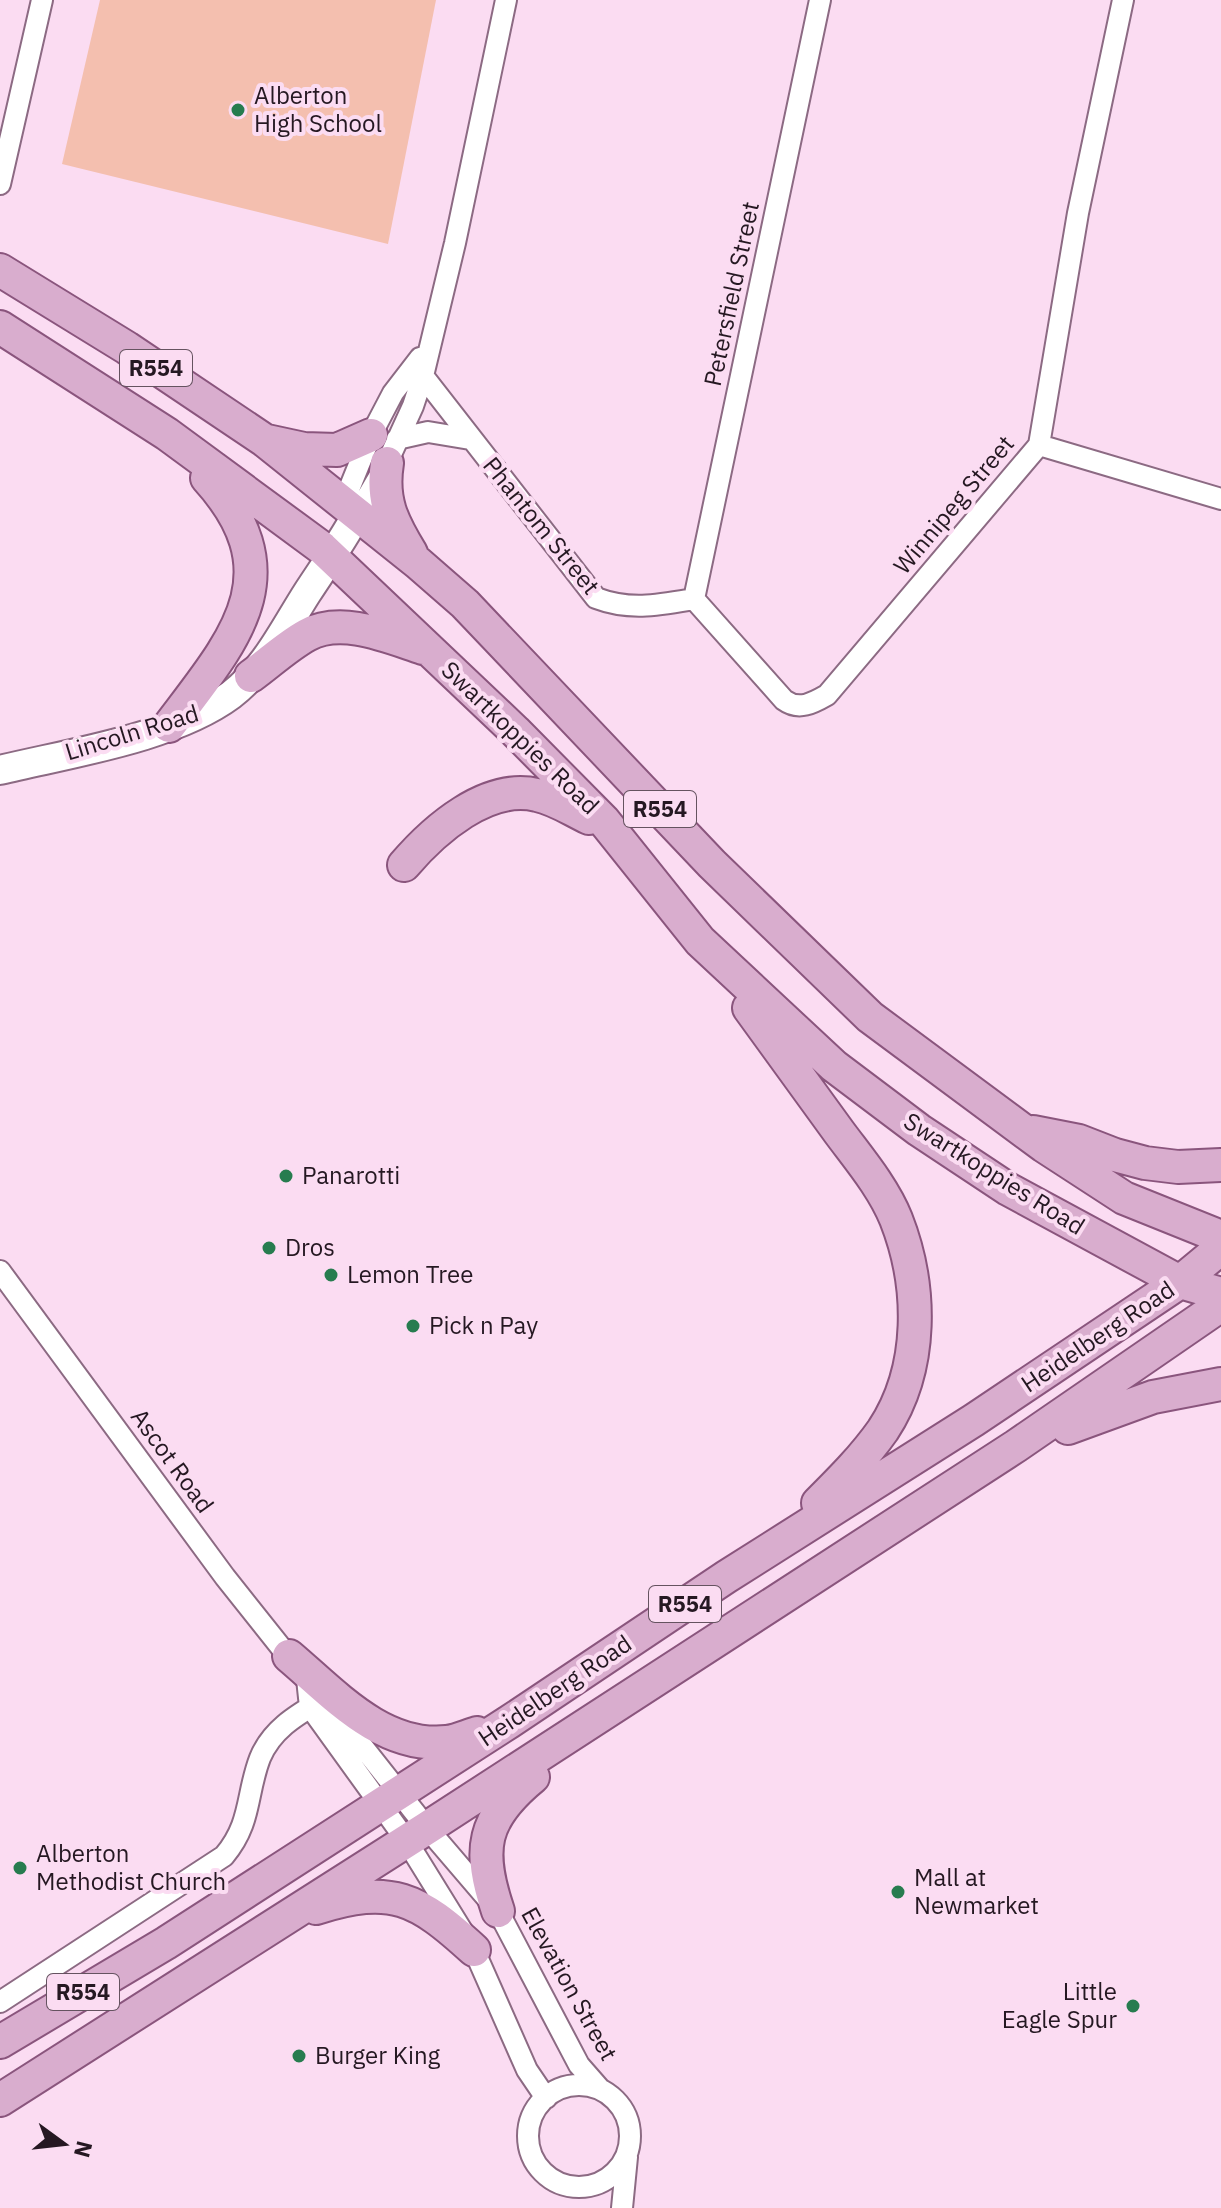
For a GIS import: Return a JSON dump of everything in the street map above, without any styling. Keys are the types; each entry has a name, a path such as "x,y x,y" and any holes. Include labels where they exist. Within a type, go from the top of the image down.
{"main road":[{"name":"Swartkoppies Road","path":"0,270 127,348 264,440 418,563 465,604 712,864 859,1006 1022,1130 1124,1198 1221,1237"},
{"name":"Swartkoppies Road","path":"0,327 167,434 327,553 571,787 604,821 700,941 834,1066 919,1130 1008,1189 1180,1282 1221,1294"},
{"path":"167,434 220,492 233,511 248,544 251,567 248,598 235,630 219,659 169,726"},
{"path":"264,440 304,449 385,446 383,486 388,508 396,529 418,563"},
{"path":"251,676 307,634 325,629 345,627 376,633 430,650"},
{"path":"404,865 435,834 473,805 517,795 535,794 589,818 628,851"},
{"path":"700,941 874,1179 895,1217 909,1262 915,1297 915,1338 905,1380 884,1427 853,1468 776,1545"},
{"path":"1022,1130 1079,1141 1145,1163 1178,1167 1221,1165"},
{"name":"Heidelberg Road","path":"0,2042 166,1943 776,1545 974,1420 1180,1282 1221,1248"},
{"name":"Heidelberg Road","path":"0,2100 1016,1446 1221,1305"},
{"path":"1016,1446 1123,1407 1184,1389 1221,1384"},
{"path":"298,1668 365,1720 387,1731 429,1742 449,1742 509,1722"},
{"path":"498,1911 486,1864 487,1844 497,1814 511,1796 648,1684"},
{"path":"282,1919 353,1898 388,1897 419,1906 474,1950"}],"street":[{"path":"0,184 42,0"},
{"path":"327,553 385,446 393,393 418,372 429,345 452,258 506,0"},
{"name":"Petersfield Street","path":"694,599 820,0"},
{"name":"Winnipeg Street","path":"694,599 784,700 790,705 814,703 827,695 1039,445 1078,213 1123,0"},
{"name":"Phantom Street","path":"418,372 596,598 614,605 640,608 694,599"},
{"path":"349,510 385,446 428,432 470,439"},
{"path":"1039,445 1221,499"},
{"name":"Lincoln Road","path":"0,770 117,742 169,726 211,708 251,676 279,641 327,553"},
{"name":"Ascot Road","path":"0,1271 225,1577 298,1668"},
{"path":"298,1668 317,1703 390,1798"},
{"path":"0,2002 224,1856 242,1830 265,1749 294,1716 317,1703"},
{"name":"Elevation Street","path":"390,1798 417,1834 498,1911 579,2065 624,2111 630,2127 622,2208"},
{"name":"Elevation Street","path":"417,1834 474,1950 527,2070 546,2098 572,2085 600,2089"},
{"path":"546,2098 536,2109 528,2139 532,2156 541,2170 554,2181 569,2187 586,2187 602,2182 615,2173 628,2149"},
{"path":"569,2187 581,2208"}],"shaded area":[{"name":"Alberton High School","path":"100,0 436,0 388,244 62,164"}],"place":[{"name":"Alberton High School","path":"238,110"},
{"name":"Panarotti","path":"286,1176"},
{"name":"Dros","path":"269,1248"},
{"name":"Lemon Tree","path":"331,1275"},
{"name":"Pick n Pay","path":"413,1326"},
{"name":"Alberton Methodist Church","path":"20,1868"},
{"name":"Mall at Newmarket","path":"898,1892"},
{"name":"Little Eagle Spur","path":"1133,2006"},
{"name":"Burger King","path":"299,2056"}]}
